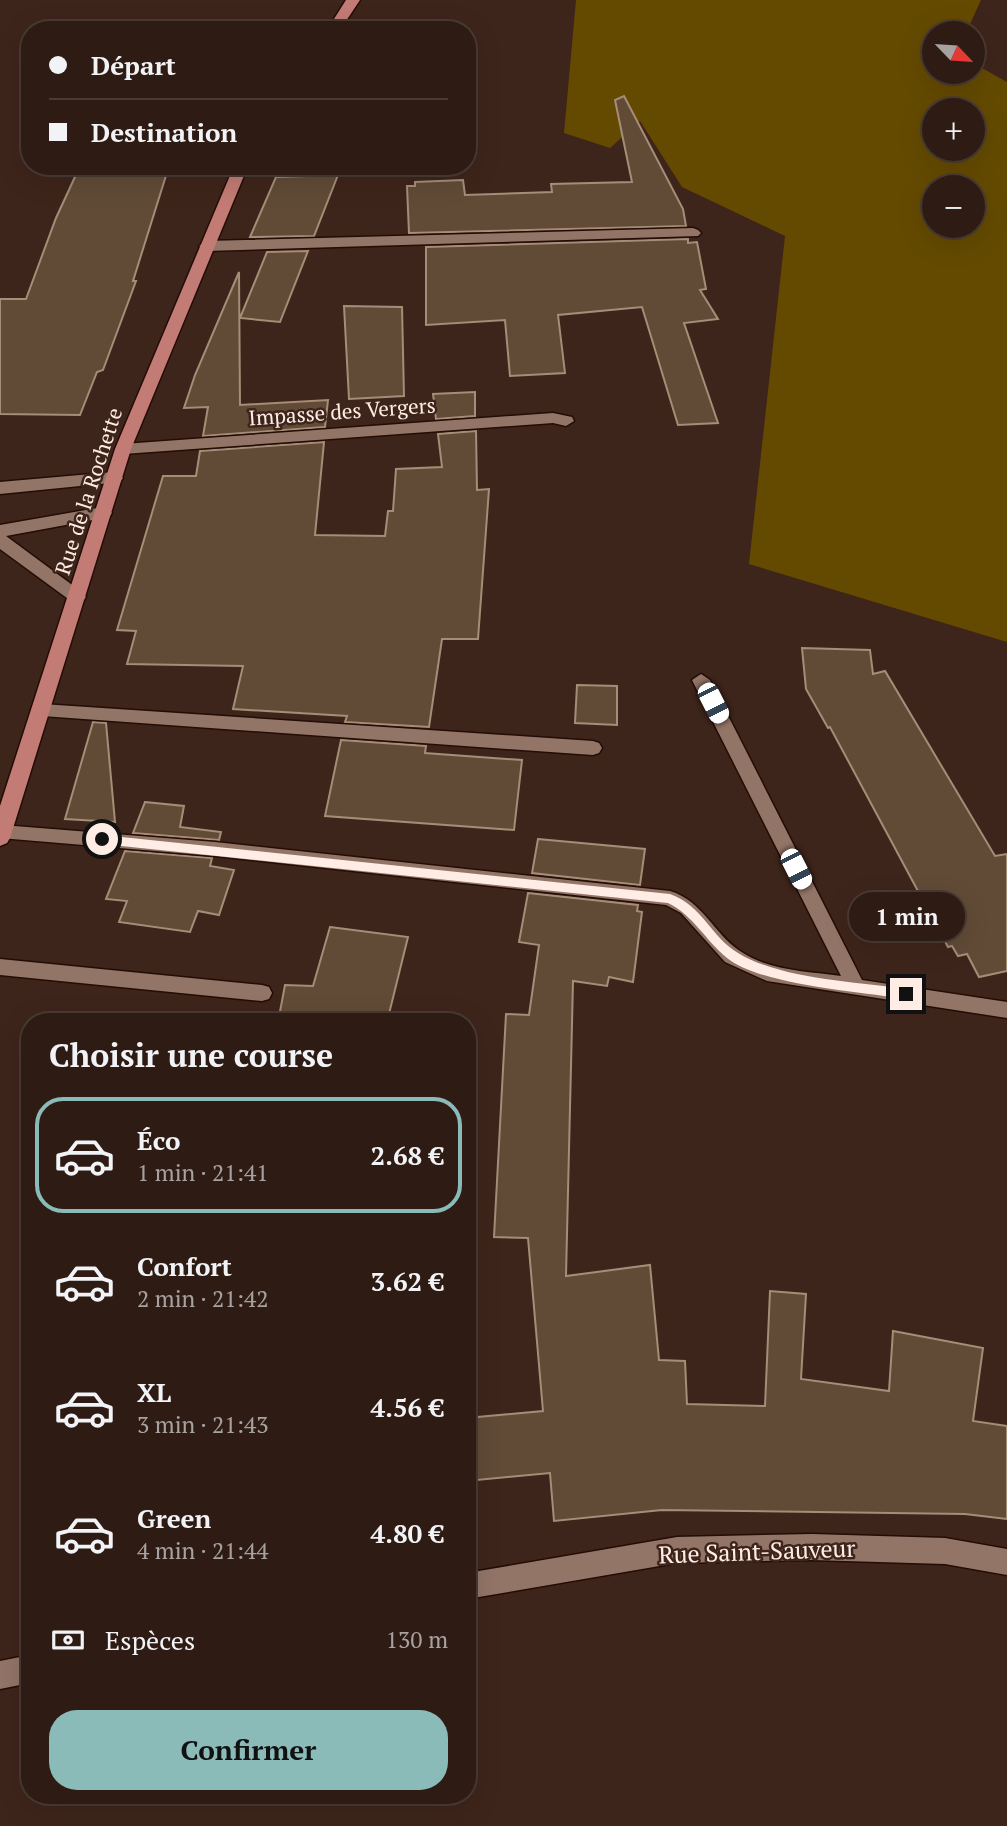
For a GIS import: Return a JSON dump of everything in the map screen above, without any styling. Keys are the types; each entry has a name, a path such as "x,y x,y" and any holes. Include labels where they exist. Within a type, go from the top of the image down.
{"main road":[{"path":"339,21 354,0"},
{"name":"Rue de la Rochette","path":"1,835 122,449 238,175"}],"street":[{"path":"207,246 693,233"},
{"name":"Impasse des Vergers","path":"122,449 553,418 566,421"},
{"path":"0,488 114,478"},
{"path":"0,531 103,513"},
{"path":"0,540 77,597"},
{"name":"Rue Saint-Sauveur","path":"476,1584 677,1550 812,1547 945,1550 1007,1562"},
{"path":"0,1675 21,1671"}],"lane":[{"path":"701,680 856,986"},
{"path":"42,710 593,748"},
{"path":"1,835 215,849 670,898 688,908 732,956 768,973 1007,1010"},
{"path":"0,967 262,993"}],"shaded area":[{"path":"576,0 981,0 971,21 922,21 922,84 985,84 985,70 1007,82 1007,642 749,564 785,236 682,187 640,121 610,148 564,133"}],"building":[{"path":"624,96 683,209 686,226 409,233 407,186 415,186 415,182 463,180 465,195 552,192 551,184 632,182 615,100"},
{"path":"76,175 166,175 133,281 136,281 103,370 97,372 80,415 0,414 0,299 26,299 56,218"},
{"path":"338,175 314,236 250,237 276,177"},
{"path":"688,239 688,243 697,242 706,289 700,290 718,319 684,323 718,423 678,425 642,307 558,315 565,373 510,376 505,320 426,325 426,247"},
{"path":"308,251 280,322 240,318 267,252"},
{"path":"239,272 240,405 328,400 325,427 203,436 208,407 184,408 195,375"},
{"path":"344,306 402,307 404,396 349,399"},
{"path":"475,392 475,416 436,419 433,394"},
{"path":"476,431 477,490 489,489 478,639 442,639 429,727 345,722 347,716 233,709 243,666 127,664 136,631 117,630 163,476 196,476 200,451 324,442 315,535 385,536 388,511 393,511 396,469 442,467 438,434"},
{"path":"802,648 870,650 873,674 885,671 995,856 1007,854 1007,971 979,977 967,954 958,956 952,946 948,947 830,727 828,728 806,689"},
{"path":"577,685 617,686 617,725 575,723"},
{"path":"93,722 106,723 115,822 65,819"},
{"path":"341,740 426,746 425,753 522,760 514,830 325,816"},
{"path":"145,802 184,806 180,827 221,832 219,840 133,833"},
{"path":"538,839 645,849 640,885 532,873"},
{"path":"125,851 212,858 210,866 234,870 219,915 198,911 190,932 119,922 127,901 106,899"},
{"path":"528,893 638,905 637,911 642,912 633,982 609,977 607,986 573,981 566,1276 650,1265 659,1360 685,1361 687,1404 765,1406 770,1291 806,1294 801,1379 889,1391 893,1331 983,1348 973,1421 1007,1426 1007,1519 965,1514 662,1510 554,1521 550,1473 476,1480 476,1417 543,1411 528,1238 494,1237 506,1014 529,1015 539,945 519,942"},
{"path":"330,927 408,937 389,1013 280,1013 285,985 313,986"}],"route":[{"path":"102,839 670,898 688,908 732,956 768,973 906,994"}]}
